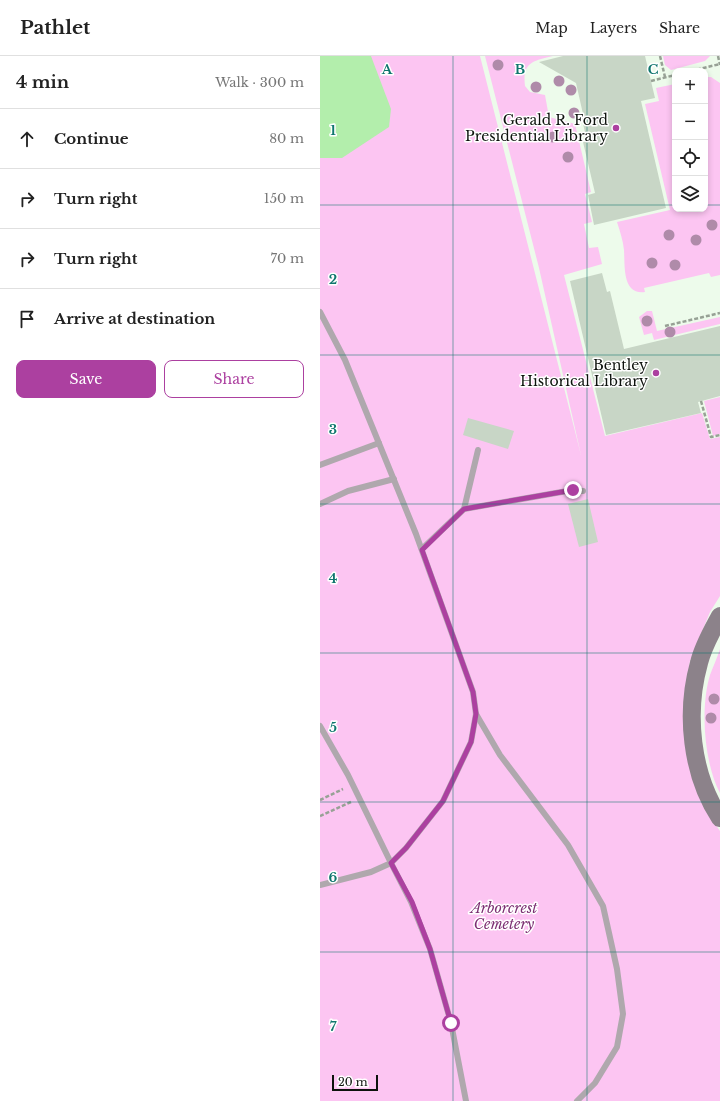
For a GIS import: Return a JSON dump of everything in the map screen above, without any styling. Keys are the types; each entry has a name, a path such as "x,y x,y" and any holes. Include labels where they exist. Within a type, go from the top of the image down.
{"street":[{"path":"720,616 708,637 699,662 692,695 692,727 695,756 704,786 720,818"}],"lane":[{"path":"320,312 345,360 422,550 473,692 476,714 471,742 443,801 406,848 391,863 371,872 320,885"},
{"path":"320,465 379,443"},
{"path":"422,550 464,509 478,450"},
{"path":"320,504 348,491 394,479"},
{"path":"464,509 573,490 583,491"},
{"path":"476,714 500,755 568,845 603,906 617,969 623,1014 617,1047 595,1083 577,1101"},
{"path":"320,726 359,798 412,902 430,949 451,1023 466,1101"}],"path":[{"path":"660,56 665,77"},
{"path":"703,68 720,64 718,56"},
{"path":"651,81 672,76"},
{"path":"665,326 720,313"},
{"path":"701,401 710,437 720,435"},
{"path":"320,800 352,785"},
{"path":"320,816 359,798"}],"green space":[{"name":"Arborcrest Cemetery","path":"320,56 480,56 581,455 539,268 485,56 553,56 535,61 527,67 525,72 525,86 530,92 545,95 549,117 575,124 591,192 585,194 592,222 584,224 589,248 598,247 602,264 564,275 605,436 702,413 710,439 720,437 720,596 710,612 690,661 685,695 711,818 720,831 720,1101 320,1101"},
{"path":"663,56 710,56 705,61 679,68 672,68 671,70 665,65"},
{"path":"708,77 711,77 720,83 720,275 711,277 709,273 644,288 645,292 638,292 632,289 626,278 624,247 617,222 670,210 645,104 659,101 656,88 672,85 672,212 708,212"},
{"path":"647,311 652,311 657,331 720,317 720,324 654,340 652,333 644,335 639,317"},
{"path":"720,397 720,434 713,436 704,401"},
{"path":"720,649 720,793 710,767 707,751 705,735 705,703 710,675"}],"shaded area":[{"path":"320,56 371,56 391,109 389,127 342,158 320,158"}],"building":[{"name":"Gerald R. Ford Presidential Library","path":"563,56 645,56 655,98 641,101 666,208 594,225 588,195 595,193 583,142 587,141 576,83 539,62"},
{"name":"Bentley Historical Library","path":"602,273 607,292 610,291 624,349 720,326 720,396 698,402 701,413 606,435 570,281"},
{"path":"468,418 514,431 508,449 463,435"},
{"path":"588,499 598,542 579,547 568,504"}],"place":[{"name":"Gerald R. Ford Presidential Library","path":"616,128"},
{"name":"Bentley Historical Library","path":"656,373"}],"route":[{"path":"451,1023 430,949 412,902 391,863 406,848 443,801 471,742 476,714 473,692 422,550 464,509 573,490"}]}
